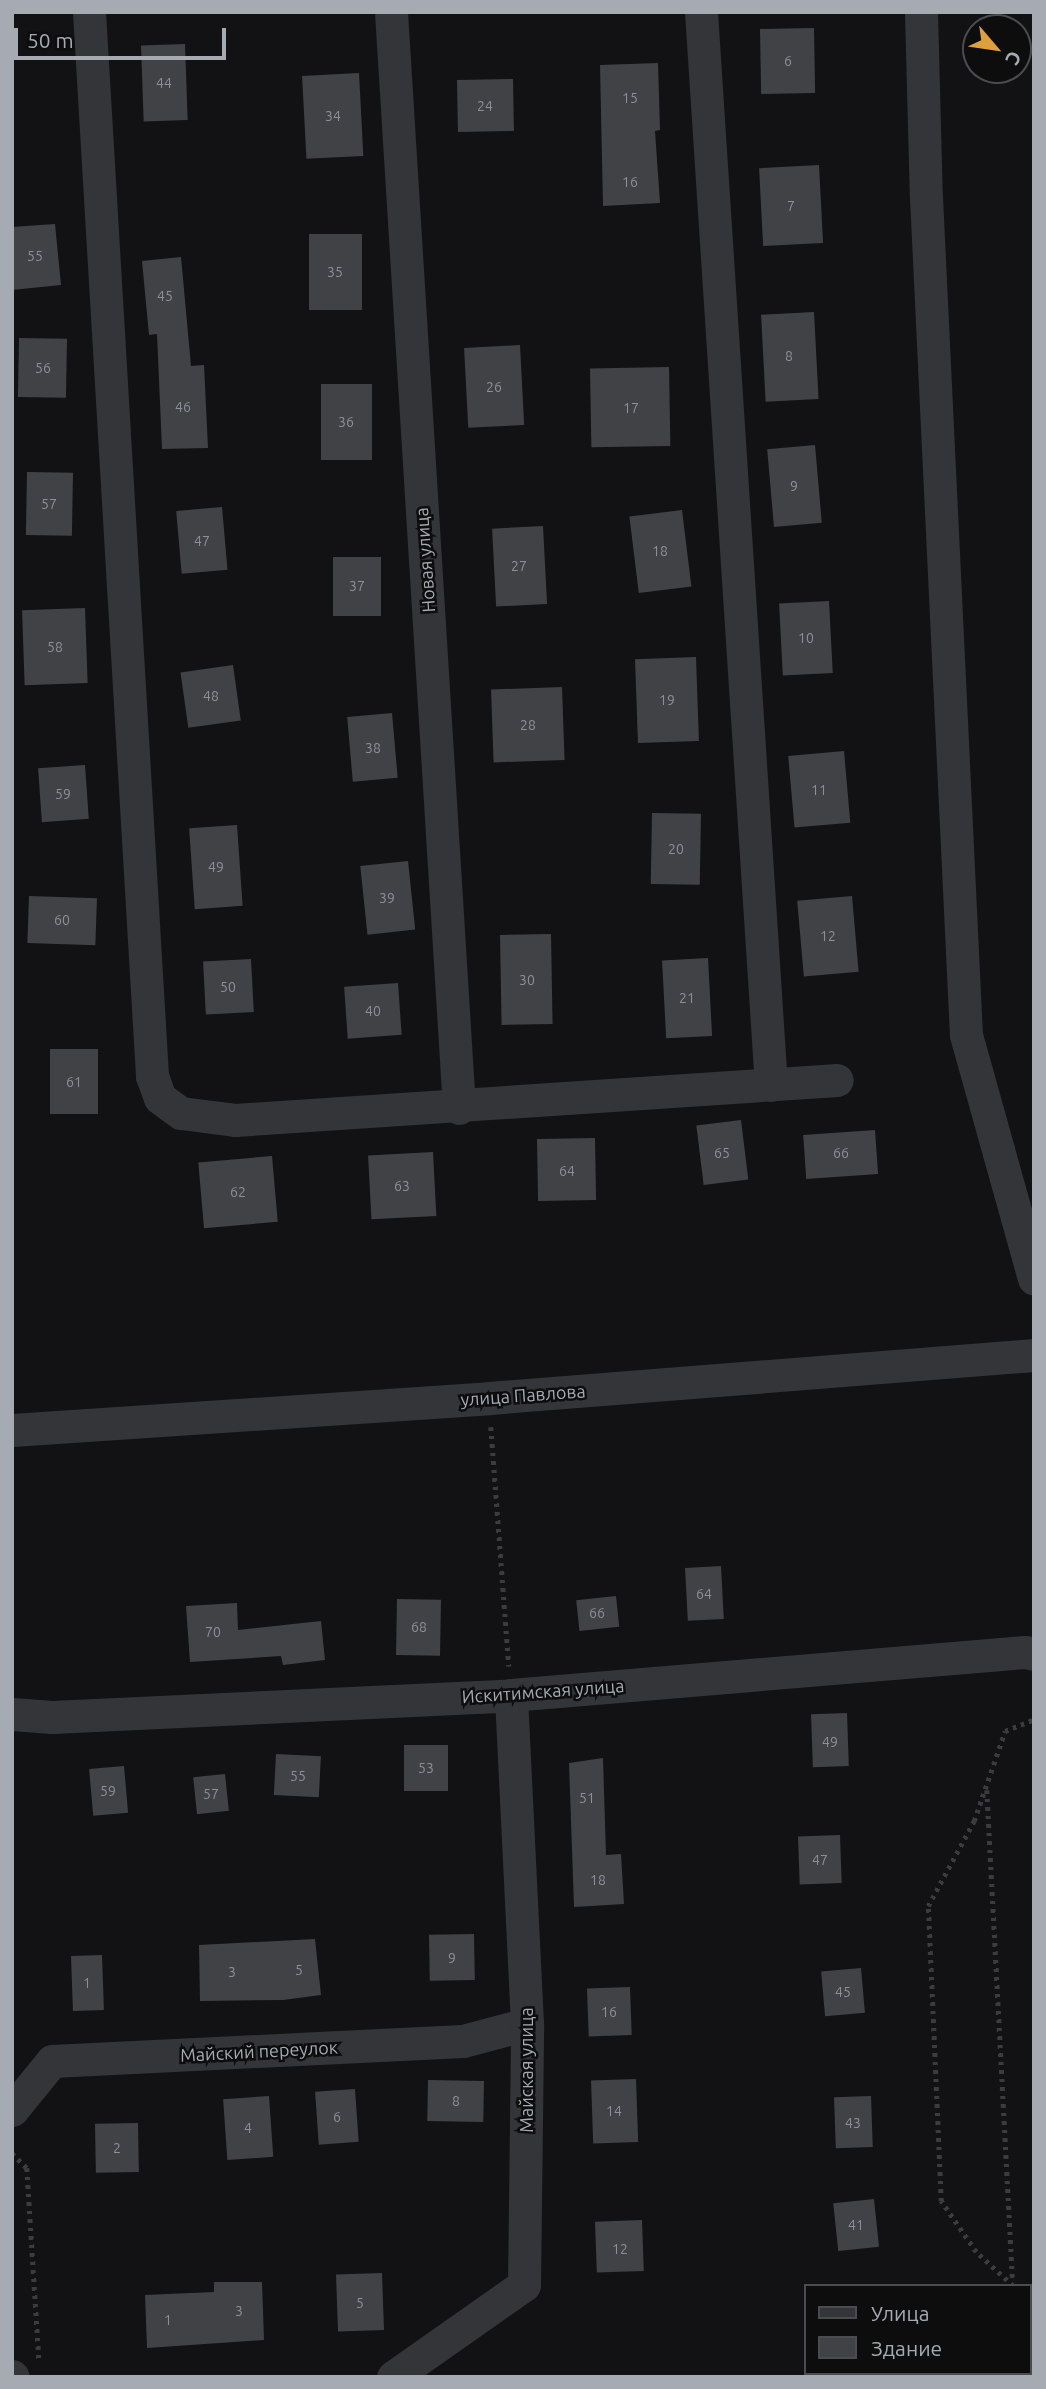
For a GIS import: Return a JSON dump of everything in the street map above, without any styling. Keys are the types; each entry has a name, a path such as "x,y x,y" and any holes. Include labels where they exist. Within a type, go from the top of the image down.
{"street":[{"path":"89,12 152,1076 160,1098 181,1113 234,1121 459,1108 836,1080"},
{"name":"Новая улица","path":"391,12 459,1108"},
{"path":"701,12 771,1085"},
{"path":"921,12 926,197 967,1035 1034,1279"},
{"name":"улица Павлова","path":"12,1430 489,1398 1034,1355"},
{"name":"Искитимская улица","path":"12,1714 52,1717 511,1695 1011,1653 1034,1654"},
{"name":"Майская улица","path":"393,2377 524,2286 527,2024 511,1695"},
{"name":"Майский переулок","path":"12,2110 52,2061 463,2041 527,2024"}],"path":[{"path":"489,1398 511,1695"},
{"path":"1013,2284 976,2252 941,2201 928,1906 974,1822 1005,1731 1034,1719"},
{"path":"986,1786 1013,2284"},
{"path":"12,2153 27,2168 22,2372"}],"building":[{"path":"814,28 815,93 761,94 760,29"},
{"path":"185,44 188,120 144,121 141,46"},
{"path":"658,63 660,130 655,131 660,203 603,206 600,65"},
{"path":"359,73 363,156 306,159 302,76"},
{"path":"513,79 514,131 458,132 457,80"},
{"path":"819,165 823,243 763,246 759,168"},
{"path":"55,224 61,285 12,290 12,227"},
{"path":"309,234 362,234 362,310 309,310"},
{"path":"181,257 191,366 204,365 208,448 162,449 157,334 149,335 142,261"},
{"path":"814,312 819,399 766,402 761,315"},
{"path":"19,338 67,339 66,398 18,397"},
{"path":"520,345 524,425 468,428 464,348"},
{"path":"669,367 670,446 591,447 590,368"},
{"path":"321,384 372,384 372,460 321,460"},
{"path":"815,445 822,523 774,527 767,449"},
{"path":"27,472 73,473 72,536 26,535"},
{"path":"222,507 227,570 182,574 176,511"},
{"path":"682,510 691,586 639,593 629,516"},
{"path":"543,526 547,604 496,607 492,529"},
{"path":"333,557 381,557 381,616 333,616"},
{"path":"829,601 833,673 783,676 779,604"},
{"path":"85,608 88,683 25,685 22,610"},
{"path":"696,657 699,741 638,743 635,659"},
{"path":"233,665 241,720 188,728 181,672"},
{"path":"562,687 565,760 494,762 491,689"},
{"path":"392,713 398,778 353,782 347,717"},
{"path":"844,751 850,823 794,828 788,756"},
{"path":"85,765 89,819 42,822 38,768"},
{"path":"652,813 701,814 700,885 651,884"},
{"path":"237,825 243,906 195,909 189,828"},
{"path":"408,861 415,930 367,935 360,866"},
{"path":"29,896 97,898 95,945 27,943"},
{"path":"852,896 859,972 804,977 797,901"},
{"path":"551,934 553,1024 502,1025 500,935"},
{"path":"708,958 712,1036 666,1038 662,960"},
{"path":"251,959 254,1012 206,1014 203,962"},
{"path":"398,983 402,1035 348,1039 344,987"},
{"path":"50,1049 98,1049 98,1114 50,1114"},
{"path":"741,1120 748,1180 704,1185 696,1125"},
{"path":"875,1130 878,1174 806,1179 803,1135"},
{"path":"595,1138 596,1200 538,1201 537,1139"},
{"path":"433,1152 436,1216 371,1219 368,1155"},
{"path":"272,1156 278,1222 204,1228 198,1162"},
{"path":"721,1566 724,1619 688,1621 685,1568"},
{"path":"616,1596 619,1627 579,1631 576,1600"},
{"path":"397,1599 441,1600 440,1656 396,1655"},
{"path":"237,1603 238,1630 321,1621 325,1660 283,1665 281,1656 190,1662 186,1606"},
{"path":"847,1713 849,1766 813,1767 811,1714"},
{"path":"404,1745 448,1745 448,1791 404,1791"},
{"path":"276,1754 321,1756 319,1797 274,1795"},
{"path":"603,1758 606,1855 621,1854 624,1904 574,1907 569,1763"},
{"path":"124,1766 128,1813 93,1816 89,1769"},
{"path":"225,1774 229,1811 197,1814 193,1777"},
{"path":"840,1835 842,1883 800,1884 798,1836"},
{"path":"474,1934 475,1980 430,1981 429,1935"},
{"path":"315,1939 321,1995 283,2000 200,2001 199,1945"},
{"path":"102,1955 104,2010 73,2011 71,1956"},
{"path":"861,1968 865,2013 825,2016 821,1971"},
{"path":"630,1987 632,2035 589,2036 587,1989"},
{"path":"636,2079 638,2142 593,2144 591,2081"},
{"path":"428,2080 484,2081 483,2122 427,2121"},
{"path":"355,2089 359,2142 319,2145 315,2092"},
{"path":"269,2096 273,2157 227,2160 223,2099"},
{"path":"871,2096 873,2147 836,2148 834,2097"},
{"path":"138,2123 139,2172 96,2173 95,2124"},
{"path":"874,2199 879,2247 838,2251 833,2203"},
{"path":"642,2220 644,2271 597,2273 595,2222"},
{"path":"382,2273 384,2330 338,2332 336,2275"},
{"path":"214,2282 262,2282 264,2340 147,2348 145,2295 214,2292"}]}
